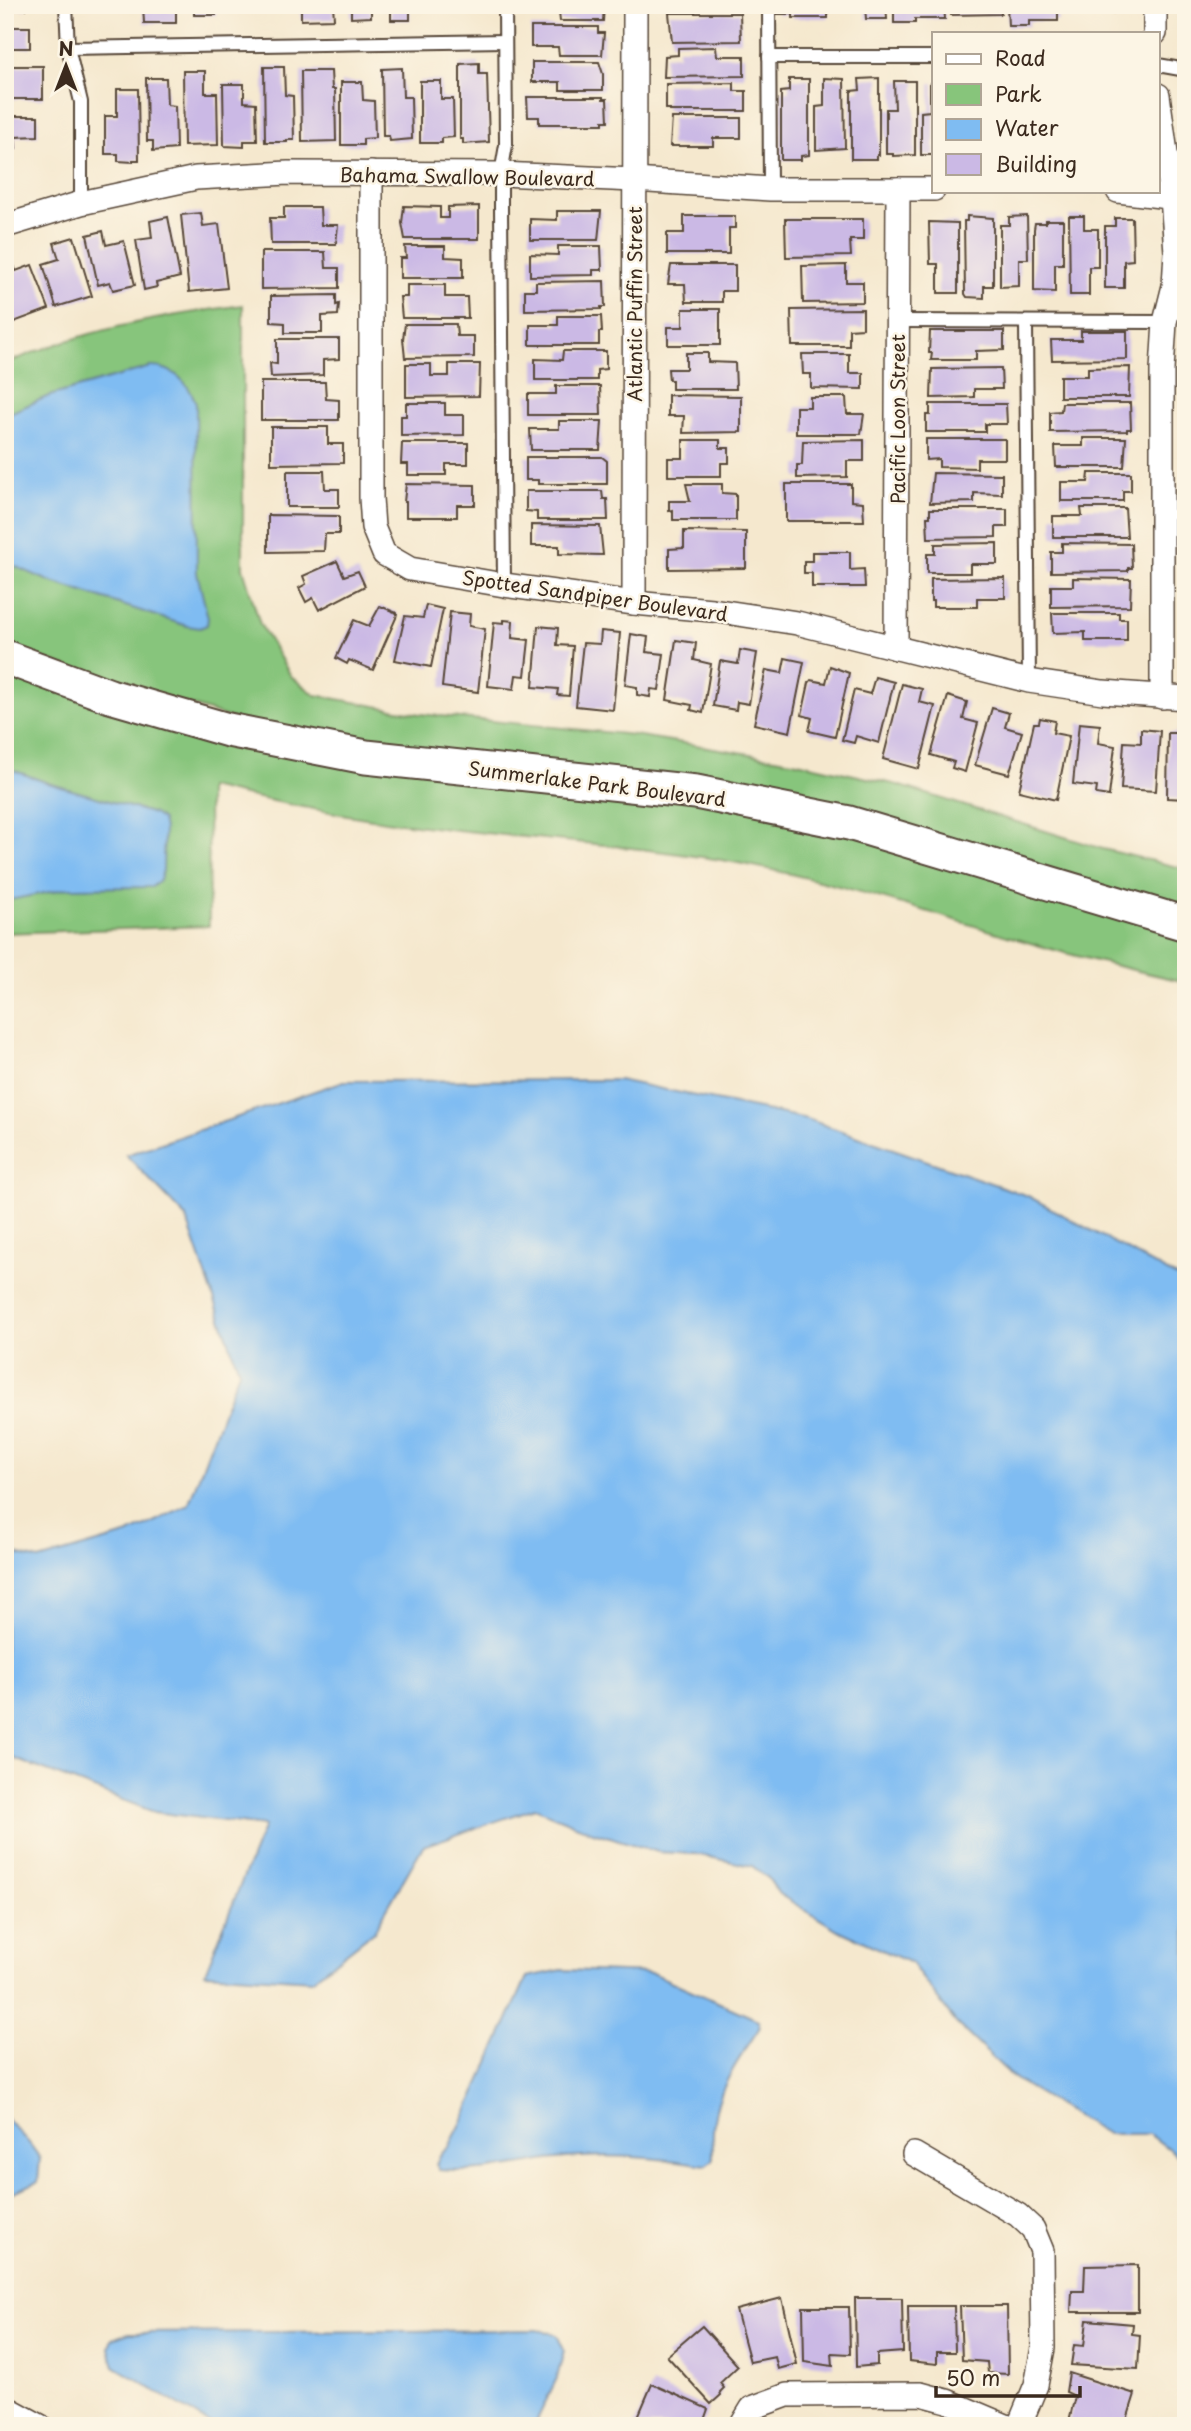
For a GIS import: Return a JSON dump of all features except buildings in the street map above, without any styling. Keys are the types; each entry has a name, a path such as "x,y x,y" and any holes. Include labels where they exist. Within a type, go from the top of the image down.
{"main road":[{"name":"Summerlake Park Boulevard","path":"5,657 110,696 229,730 366,757 696,792 849,823 1186,924"}],"street":[{"name":"Atlantic Puffin Street","path":"634,603 635,5"},
{"path":"1155,5 1155,32"},
{"path":"1160,105 1179,198 1174,286 1165,322 1162,370 1162,697"},
{"name":"Bahama Swallow Boulevard","path":"5,226 81,203 196,178 288,173 501,174 770,189 932,189"},
{"name":"Spotted Sandpiper Boulevard","path":"371,173 371,498 373,527 384,554 410,569 504,585 634,603 712,610 797,624 1029,681 1186,698"},
{"name":"Pacific Loon Street","path":"896,648 898,189"},
{"path":"1127,192 1179,198"},
{"path":"914,2154 1018,2215 1033,2229 1042,2251 1042,2348 1036,2385 1019,2426"},
{"path":"741,2426 752,2408 787,2395 920,2394 947,2401 1006,2426"},
{"path":"5,2407 40,2426"}],"lane":[{"path":"66,5 68,48 81,102 81,203"},
{"path":"504,585 501,174 506,145 505,5"},
{"path":"769,5 770,189"},
{"path":"68,48 505,41"},
{"path":"769,57 932,57"},
{"path":"1160,65 1186,70"},
{"path":"897,321 1165,322"},
{"path":"1027,322 1029,681"}],"green space":[{"path":"243,305 243,568 260,624 291,676 315,695 420,714 634,735 793,761 898,785 1103,849 1186,869 1186,910 1087,884 234,719 5,647 5,364 93,333 181,314"},
{"path":"5,657 228,730 696,792 1186,924 1186,982 1066,953 875,896 760,867 649,850 376,820 208,787 209,926 5,933"}],"water":[{"path":"150,367 173,372 189,388 196,403 197,573 208,618 207,625 200,628 49,581 5,562 5,415 49,396"},
{"path":"5,767 48,783 154,814 162,820 164,829 163,870 160,880 152,887 69,888 5,901"},
{"path":"618,1080 807,1119 1028,1196 1186,1282 1186,2162 1149,2134 1107,2134 1016,2080 956,2023 911,1963 838,1930 779,1894 768,1878 752,1866 695,1854 658,1852 590,1831 535,1808 423,1846 374,1931 312,1980 205,1973 264,1826 154,1812 5,1755 5,1551 39,1560 129,1534 188,1505 239,1371 186,1217 126,1155 344,1081"},
{"path":"562,1970 652,1973 758,2020 760,2027 720,2095 713,2126 713,2160 706,2165 650,2158 594,2156 483,2170 439,2170 436,2164 440,2155 449,2147 464,2118 527,1977"},
{"path":"5,2117 40,2158 38,2182 5,2195"},
{"path":"542,2330 557,2335 564,2350 557,2378 534,2426 214,2426 114,2366 109,2348 112,2339 129,2333"}]}
